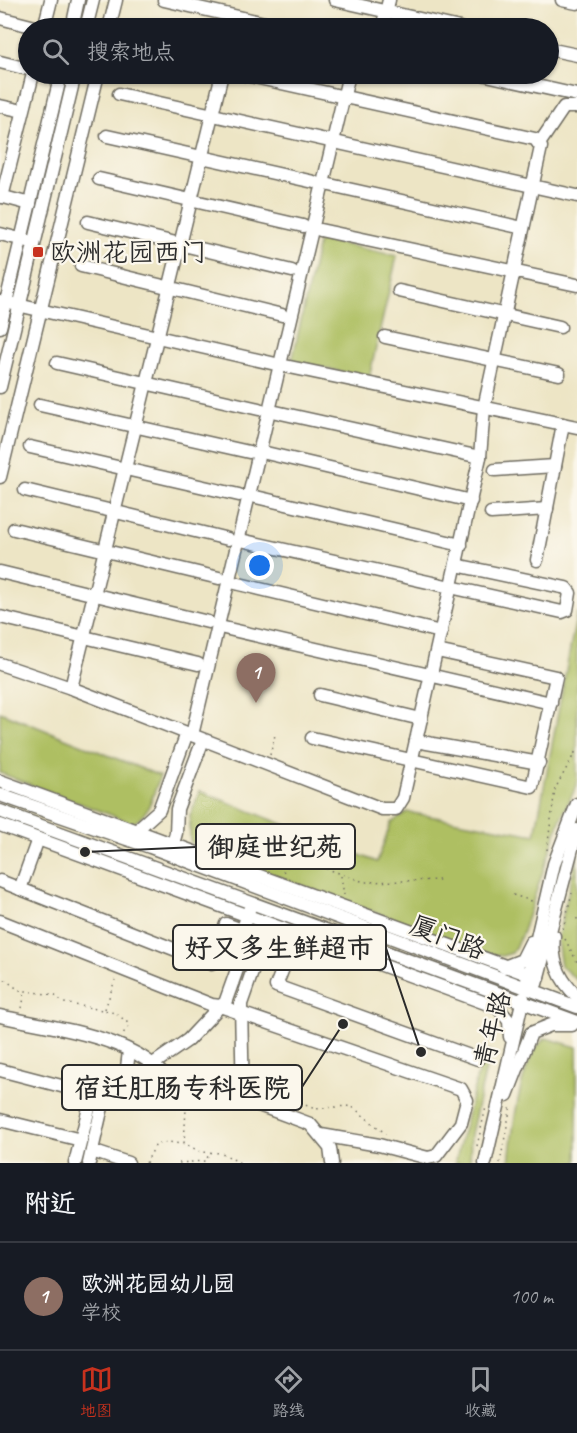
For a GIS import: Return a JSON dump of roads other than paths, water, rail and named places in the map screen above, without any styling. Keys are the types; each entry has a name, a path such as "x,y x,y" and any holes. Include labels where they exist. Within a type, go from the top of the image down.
{"street":[{"path":"46,18 51,0"},
{"path":"74,18 78,0"},
{"path":"88,18 93,0"},
{"path":"112,18 116,0"},
{"path":"164,0 219,18"},
{"path":"336,0 388,6 427,18"},
{"path":"562,0 577,3"},
{"path":"0,18 18,23"},
{"path":"559,51 577,55"},
{"path":"0,62 18,66"},
{"path":"30,84 23,111 6,152 1,197 30,204"},
{"path":"0,327 3,302 21,240 59,84"},
{"path":"0,387 3,358 20,306 73,84"},
{"path":"0,477 96,84"},
{"path":"71,688 220,84"},
{"path":"0,664 71,688 382,809 396,808 403,798 471,501 480,457 484,408 541,147 535,139 287,84"},
{"path":"346,84 194,736 176,815 177,825 171,850 275,882 533,976"},
{"path":"527,84 577,95"},
{"path":"119,94 577,196"},
{"path":"0,106 23,111"},
{"path":"539,144 564,107 577,107"},
{"path":"107,136 314,182"},
{"path":"99,179 303,226"},
{"path":"330,185 523,228"},
{"path":"88,222 292,271"},
{"path":"320,230 577,285"},
{"path":"0,234 35,243"},
{"path":"81,266 282,315"},
{"path":"399,291 560,327"},
{"path":"3,302 280,365 577,427"},
{"path":"385,337 559,374"},
{"path":"57,363 259,409"},
{"path":"40,405 249,452"},
{"path":"276,412 480,457"},
{"path":"537,560 563,424"},
{"path":"30,447 239,495"},
{"path":"266,453 471,501"},
{"path":"495,470 555,466"},
{"path":"25,490 228,538"},
{"path":"256,497 461,544"},
{"path":"491,513 547,509"},
{"path":"14,529 219,578"},
{"path":"245,541 450,589 562,612 567,610 570,593 566,588 456,565"},
{"path":"0,572 208,622"},
{"path":"235,583 441,632"},
{"path":"0,617 198,664"},
{"path":"224,628 551,703"},
{"path":"312,738 528,788 534,784 556,676 436,651"},
{"path":"320,695 421,719"},
{"path":"127,858 136,836 159,810 194,736"},
{"path":"416,741 539,763"},
{"path":"0,781 136,836"},
{"name":"厦门路","path":"0,795 136,836 459,965 577,1007"},
{"name":"青年路","path":"492,1163 503,1094 577,804"},
{"path":"159,810 176,815"},
{"name":"厦门路","path":"0,811 577,1024"},
{"path":"0,825 499,1008"},
{"name":"青年路","path":"554,889 577,830"},
{"path":"20,889 38,839"},
{"path":"0,881 212,964 226,924 242,930"},
{"path":"459,965 484,969 506,967 522,960 529,949 554,889"},
{"path":"554,889 552,945 554,956 562,980 577,996"},
{"path":"153,1064 188,1040 225,1002 244,950 240,938 252,904"},
{"path":"243,1101 241,1004 258,955 267,946 279,914"},
{"path":"0,921 220,1006 461,1089 467,1100 461,1123 436,1156 428,1158 409,1159 387,1147 321,1135"},
{"path":"270,940 291,948 276,986 478,1059"},
{"path":"455,978 499,1008 509,1021 510,1034 503,1094"},
{"path":"0,1016 109,1041 153,1064 168,1080 173,1092 191,1100 243,1101 310,1124 330,1148 332,1163"},
{"path":"503,1094 531,1033 551,1025 577,1024"},
{"path":"128,1163 91,1157 105,1094 127,1068 129,1052"},
{"path":"0,1070 88,1093 91,1100 75,1163"},
{"name":"青年路","path":"480,1159 503,1094"},
{"path":"0,1120 81,1140"}],"place":[{"name":"欧洲花园西门","path":"38,252"},
{"name":"欧洲花园幼儿园","path":"256,703"},
{"name":"御庭世纪苑","path":"85,852"},
{"name":"宿迁肛肠专科医院","path":"343,1024"},
{"name":"好又多生鲜超市","path":"421,1052"}]}
